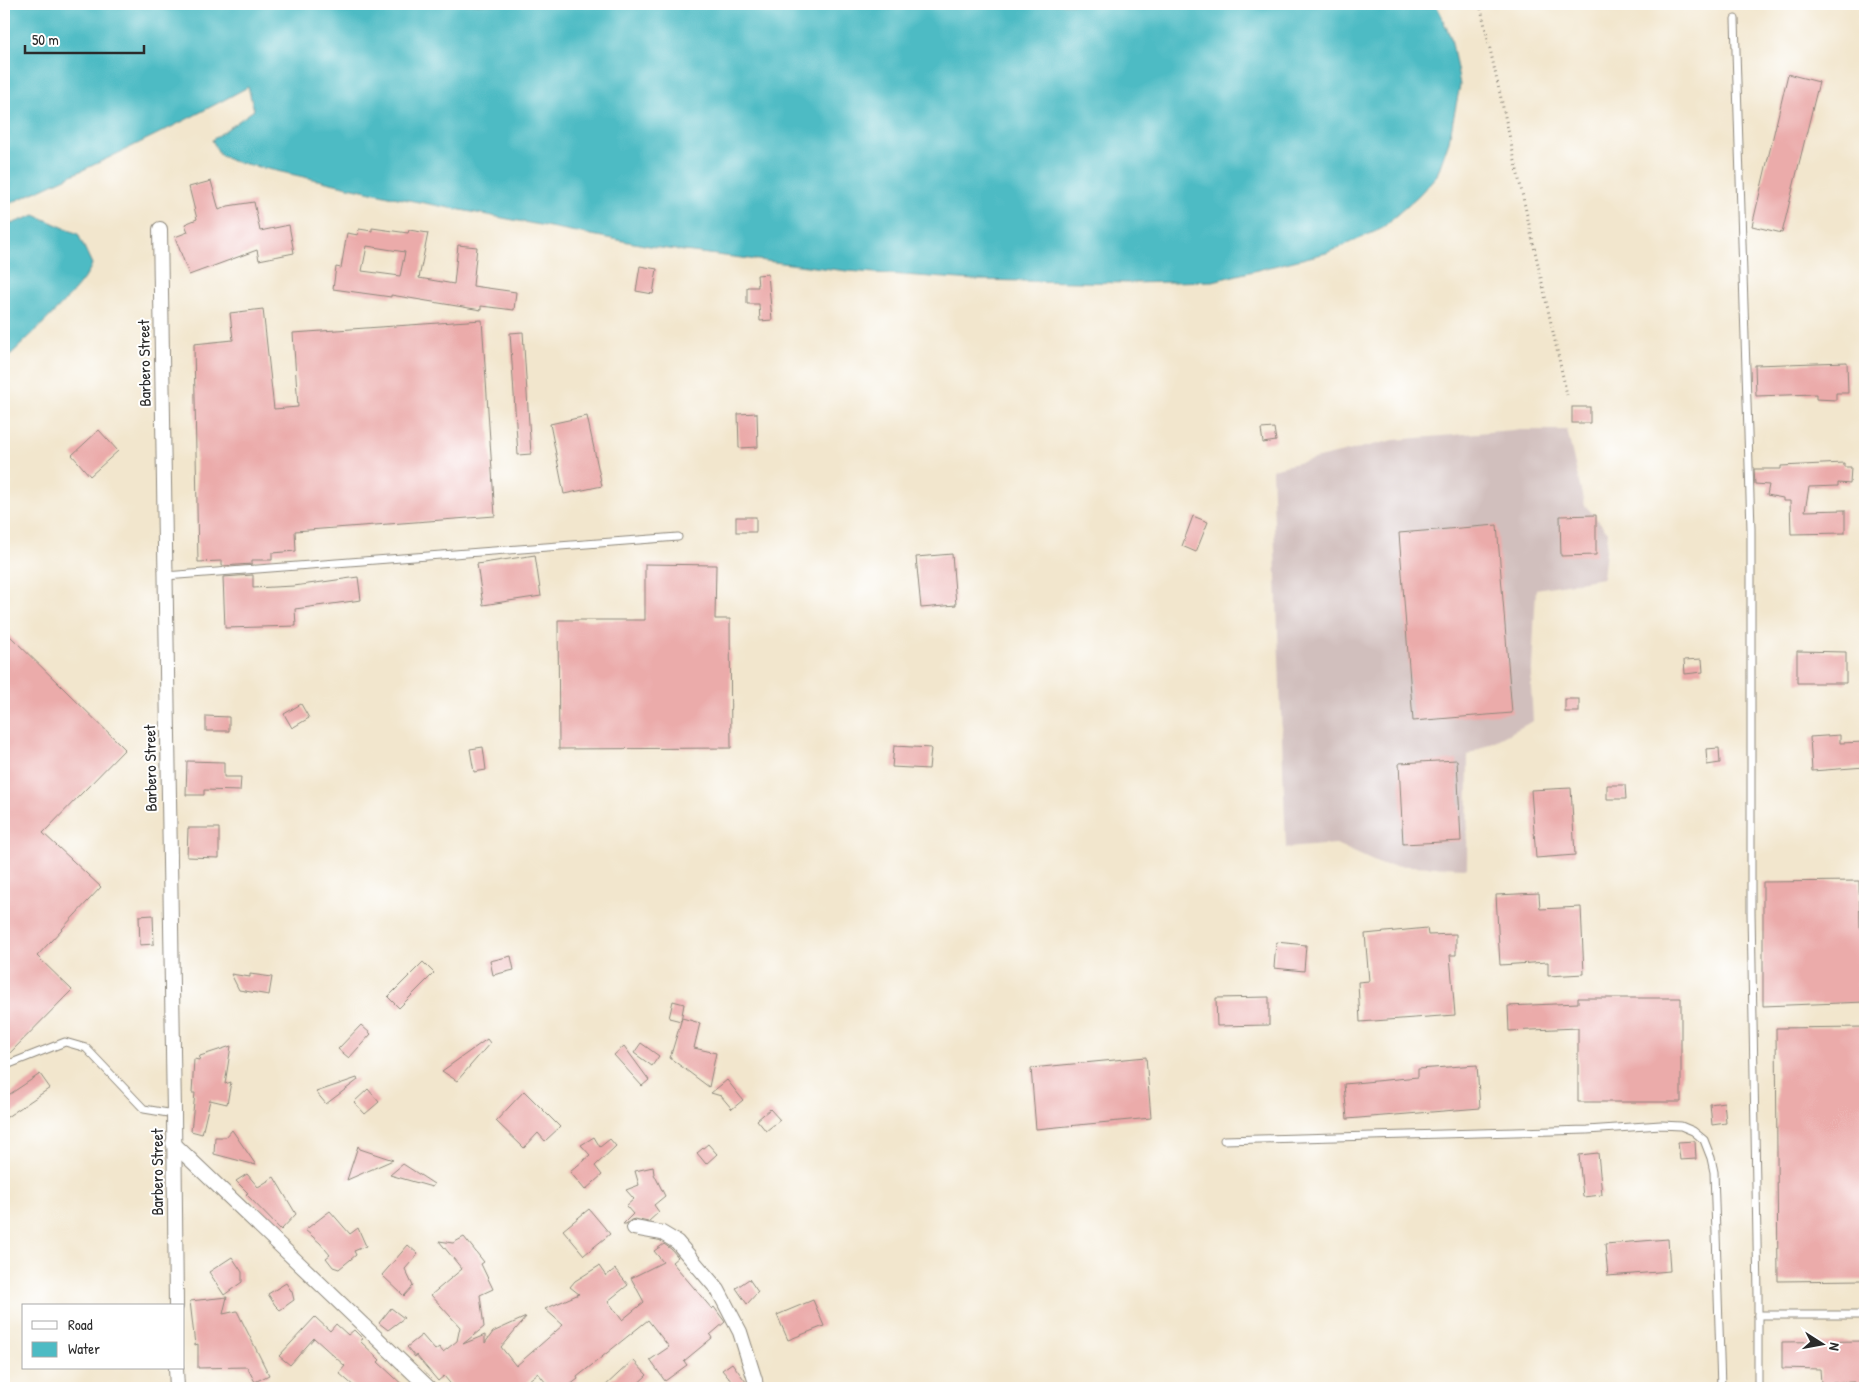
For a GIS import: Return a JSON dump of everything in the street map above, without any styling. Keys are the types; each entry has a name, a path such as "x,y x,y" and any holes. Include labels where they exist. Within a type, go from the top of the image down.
{"street":[{"name":"Barbero Street","path":"160,229 176,1304"},
{"path":"173,1143 429,1388"},
{"path":"634,1228 662,1233 677,1242 718,1290 740,1332 756,1388"},
{"path":"176,1370 177,1388"}],"lane":[{"path":"1735,19 1751,529 1751,912 1758,1388"},
{"path":"165,576 678,536"},
{"path":"4,1066 65,1042 86,1048 144,1108 174,1114"},
{"path":"1224,1140 1587,1130 1661,1125 1681,1126 1693,1131 1704,1140 1714,1172 1721,1388"},
{"path":"1758,1315 1865,1315"}],"path":[{"path":"1480,4 1567,395"}],"shaded area":[{"path":"1513,430 1567,430 1584,504 1608,532 1603,578 1536,589 1531,687 1533,721 1468,755 1467,868 1382,865 1336,844 1286,848 1272,469 1394,440"}],"water":[{"path":"4,4 1436,4 1451,38 1460,85 1449,141 1437,175 1419,195 1381,229 1326,253 1213,281 1131,283 974,280 847,271 660,248 398,198 232,161 220,155 212,140 254,110 248,87 128,149 4,206"},
{"path":"4,209 11,224 35,215 78,234 92,264 87,274 67,299 4,361"}],"building":[{"path":"1788,74 1819,82 1782,233 1752,226"},
{"path":"211,181 219,210 228,206 254,202 260,231 289,225 294,253 259,260 257,250 189,275 175,237 188,232 185,224 197,219 189,187"},
{"path":"372,228 408,233 409,230 428,233 419,278 454,284 458,245 477,247 473,286 516,292 514,310 481,306 481,310 391,295 391,297 333,289 336,267 341,268 347,233 358,235 359,229 372,231","holes":["367,246 405,252 400,276 362,271"]},
{"path":"640,266 657,269 653,294 636,291"},
{"path":"768,274 772,320 760,321 759,304 747,304 747,287 758,287 757,275"},
{"path":"263,309 274,409 298,407 293,333 482,320 495,516 295,531 296,551 272,553 272,560 252,560 252,564 222,566 222,561 198,562 194,344 233,340 230,313"},
{"path":"523,332 531,454 518,455 510,333"},
{"path":"1847,362 1848,393 1836,393 1836,400 1816,399 1816,394 1756,396 1755,365"},
{"path":"1572,407 1590,407 1590,423 1572,423"},
{"path":"757,413 758,447 739,448 738,414"},
{"path":"587,416 602,486 564,494 550,424"},
{"path":"1274,428 1276,441 1263,443 1261,429"},
{"path":"99,430 118,451 90,476 72,455"},
{"path":"1844,463 1844,467 1851,467 1850,484 1838,483 1838,486 1809,487 1805,511 1845,510 1845,533 1791,534 1790,501 1783,501 1783,498 1767,495 1769,485 1755,484 1754,469 1781,469 1781,466"},
{"path":"1596,515 1596,555 1561,556 1560,516"},
{"path":"1193,516 1208,522 1196,552 1182,546"},
{"path":"736,517 756,517 756,532 736,532"},
{"path":"1497,525 1512,713 1413,721 1399,533"},
{"path":"952,554 956,605 921,608 916,557"},
{"path":"535,555 541,596 483,605 477,564"},
{"path":"645,564 716,565 715,619 730,619 731,748 559,749 558,620 645,620"},
{"path":"253,575 253,588 294,586 358,577 361,600 295,609 296,626 225,628 223,577"},
{"path":"4,630 125,749 43,833 101,887 37,956 72,990 4,1059"},
{"path":"1797,651 1846,652 1846,683 1797,683"},
{"path":"1702,659 1703,672 1685,674 1684,660"},
{"path":"1565,699 1579,699 1579,712 1565,712"},
{"path":"301,704 309,718 292,728 284,714"},
{"path":"206,716 229,717 229,731 206,731"},
{"path":"1840,735 1840,743 1865,742 1865,767 1812,771 1810,737"},
{"path":"894,746 931,748 929,769 892,767"},
{"path":"483,747 486,770 474,772 470,749"},
{"path":"1719,748 1720,763 1707,765 1706,749"},
{"path":"1457,760 1461,841 1403,844 1399,763"},
{"path":"187,761 224,762 224,777 241,777 240,791 204,790 204,795 186,795"},
{"path":"1607,785 1625,785 1626,799 1607,799"},
{"path":"1571,788 1575,855 1536,858 1531,790"},
{"path":"188,828 219,828 219,858 187,857"},
{"path":"1859,881 1860,928 1865,928 1865,1002 1763,1006 1763,882"},
{"path":"1539,893 1540,909 1581,907 1584,974 1548,976 1548,962 1500,965 1496,895"},
{"path":"153,915 154,944 140,945 139,916"},
{"path":"1427,928 1428,935 1456,934 1456,955 1450,955 1455,1015 1360,1022 1358,982 1369,981 1365,934"},
{"path":"1276,942 1306,945 1304,971 1274,968"},
{"path":"511,956 514,970 493,975 490,961"},
{"path":"423,962 434,973 399,1008 388,997"},
{"path":"231,974 250,977 250,974 272,977 269,995 239,990"},
{"path":"1269,997 1269,1025 1217,1026 1216,998"},
{"path":"1578,998 1681,998 1681,1102 1578,1102 1578,1028 1509,1031 1508,1006 1578,1003"},
{"path":"673,1001 684,1004 681,1021 669,1018"},
{"path":"682,1018 700,1023 694,1048 716,1053 709,1087 670,1058"},
{"path":"361,1025 371,1034 349,1058 338,1049"},
{"path":"1865,1027 1865,1280 1778,1281 1776,1028"},
{"path":"487,1039 490,1043 457,1081 442,1071"},
{"path":"641,1043 659,1056 652,1066 634,1053"},
{"path":"231,1046 225,1084 231,1082 227,1104 210,1100 202,1134 191,1131 195,1093 192,1093 194,1059 199,1060 200,1056"},
{"path":"624,1046 649,1080 642,1086 614,1055"},
{"path":"1146,1057 1151,1118 1036,1129 1031,1068"},
{"path":"1477,1065 1480,1108 1347,1119 1344,1084 1418,1077 1418,1069"},
{"path":"40,1074 50,1088 4,1119 4,1098"},
{"path":"357,1078 358,1080 326,1104 316,1092"},
{"path":"727,1080 743,1100 732,1109 721,1096 711,1093"},
{"path":"368,1089 379,1102 365,1114 354,1102"},
{"path":"524,1091 560,1127 545,1141 538,1133 524,1148 496,1121"},
{"path":"1724,1102 1726,1123 1712,1125 1710,1104"},
{"path":"770,1109 780,1120 766,1131 757,1120"},
{"path":"232,1130 256,1165 214,1154 215,1137 226,1137"},
{"path":"594,1137 600,1147 610,1139 616,1146 595,1166 602,1175 585,1190 570,1172 590,1155 581,1145"},
{"path":"1695,1141 1696,1159 1680,1160 1678,1142"},
{"path":"708,1144 717,1154 706,1164 697,1153"},
{"path":"358,1146 360,1149 393,1160 347,1180"},
{"path":"1598,1153 1602,1195 1583,1197 1579,1155"},
{"path":"403,1164 434,1184 432,1187 390,1175"},
{"path":"653,1167 654,1174 665,1196 654,1205 659,1212 648,1222 635,1219 623,1224 633,1214 626,1206 634,1199 626,1190 639,1185 635,1171"},
{"path":"247,1174 258,1187 274,1177 296,1214 281,1230 236,1181"},
{"path":"589,1209 610,1234 584,1255 563,1230"},
{"path":"330,1211 350,1234 358,1228 366,1246 354,1251 356,1255 339,1269 333,1267 326,1258 330,1255 305,1230"},
{"path":"464,1237 484,1262 481,1264 493,1289 480,1295 484,1327 463,1344 485,1335 485,1343 493,1332 526,1317 501,1347 516,1366 563,1325 545,1309 579,1294 570,1287 575,1281 599,1266 606,1276 615,1269 628,1285 608,1301 622,1320 644,1302 631,1278 663,1262 654,1251 664,1244 678,1257 672,1262 712,1309 714,1307 725,1322 710,1335 712,1338 684,1361 687,1365 665,1381 650,1360 669,1347 648,1320 566,1388 550,1388 538,1373 519,1388 454,1388 444,1376 438,1381 407,1347 422,1335 435,1350 439,1347 443,1352 457,1341 460,1327 431,1295 462,1269 439,1241 453,1243"},
{"path":"1668,1239 1670,1271 1608,1276 1605,1244"},
{"path":"408,1245 418,1254 405,1269 413,1286 404,1296 382,1275"},
{"path":"232,1257 242,1272 242,1282 224,1295 209,1272"},
{"path":"749,1279 758,1292 747,1304 736,1288"},
{"path":"286,1283 292,1292 294,1300 280,1310 268,1294"},
{"path":"227,1297 223,1314 237,1311 269,1375 255,1382 247,1367 198,1368 198,1344 195,1345 190,1301"},
{"path":"813,1300 824,1326 788,1340 777,1315"},
{"path":"391,1308 404,1318 388,1330 379,1323"},
{"path":"315,1317 330,1331 336,1324 348,1335 354,1330 363,1339 360,1341 380,1360 378,1362 406,1388 356,1388 339,1373 345,1366 314,1338 290,1365 279,1356"},
{"path":"1865,1341 1865,1388 1854,1388 1854,1382 1821,1383 1820,1369 1782,1368 1782,1342"},
{"path":"633,1360 647,1375 633,1388 603,1388"},
{"path":"732,1363 746,1382 739,1388 722,1370"}]}
